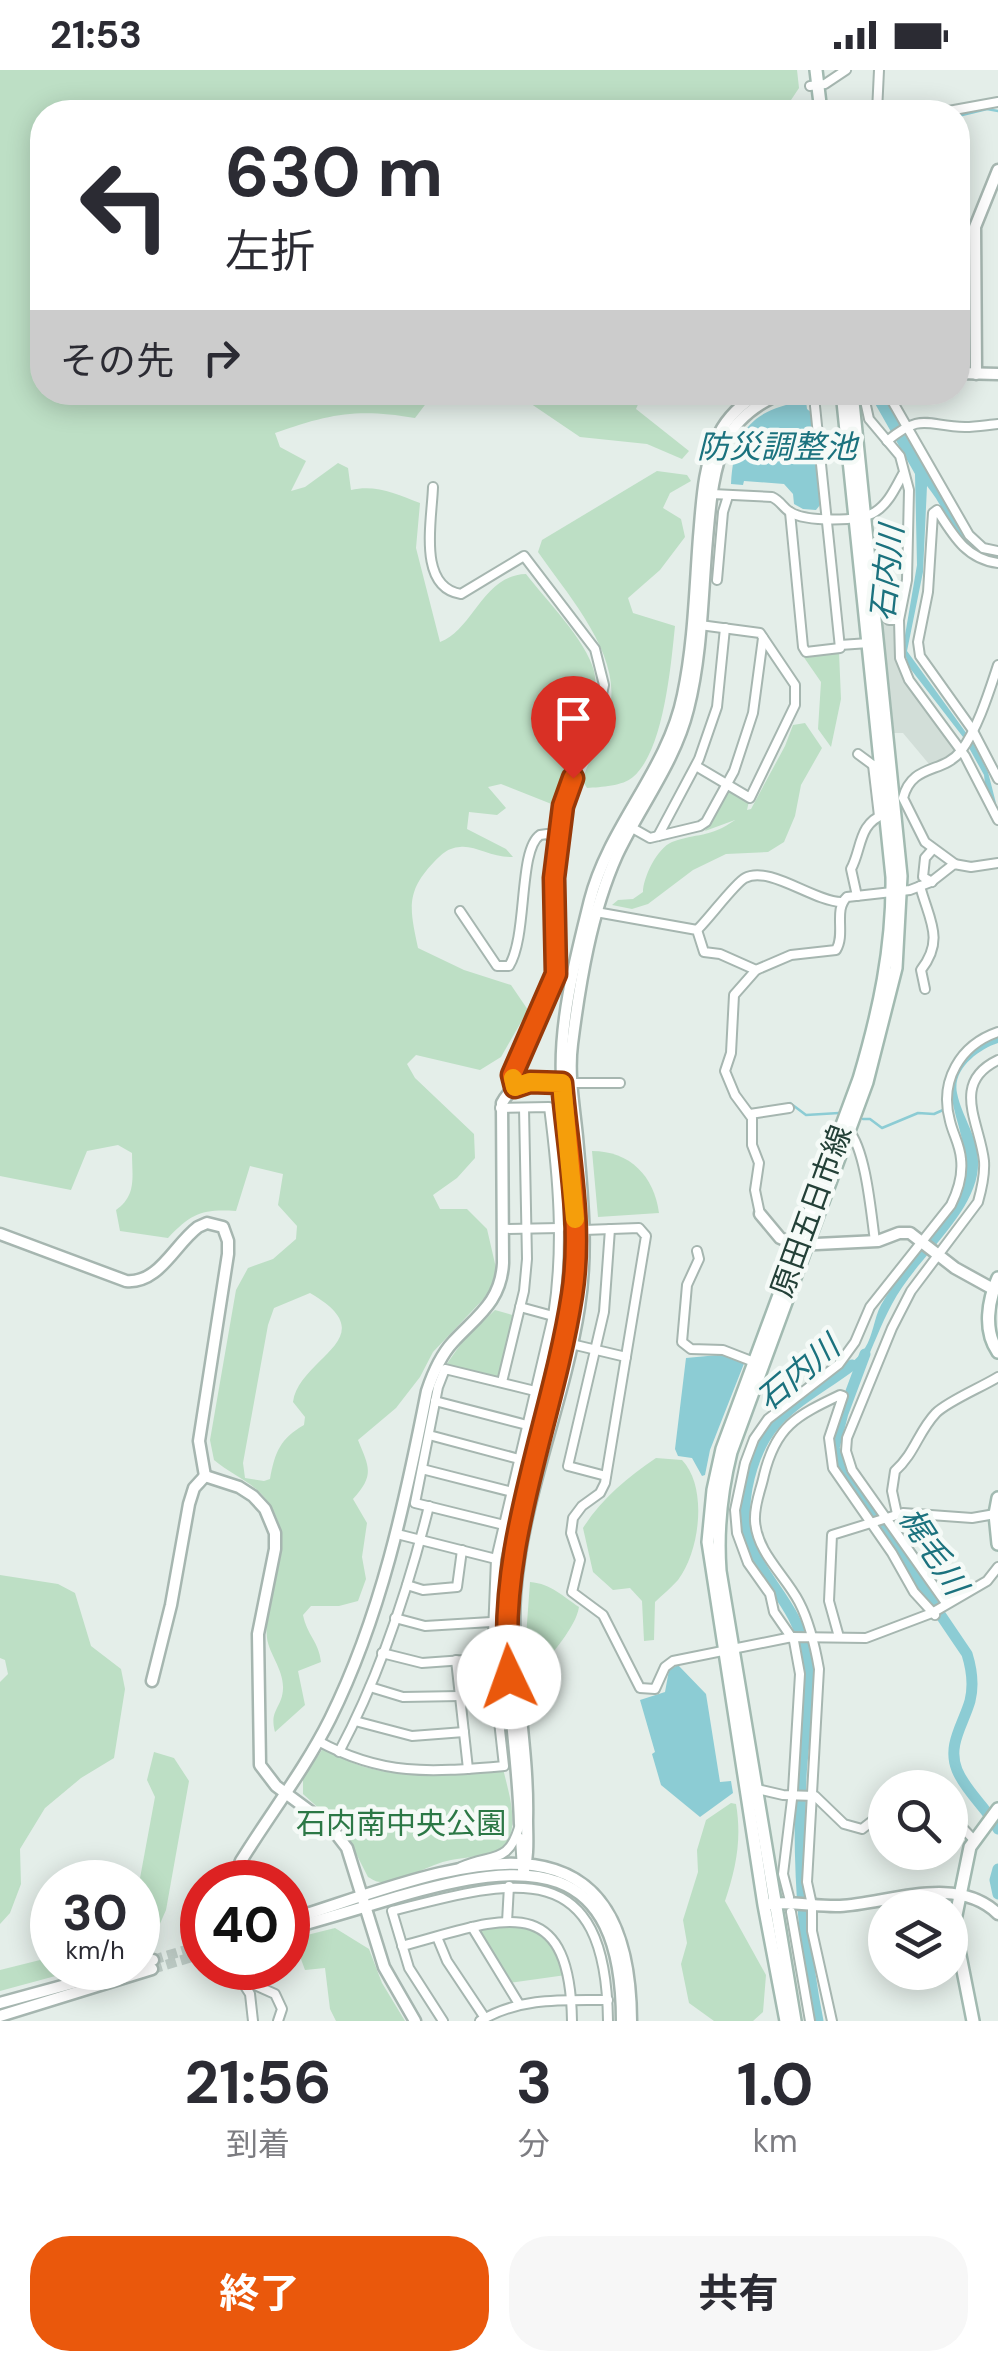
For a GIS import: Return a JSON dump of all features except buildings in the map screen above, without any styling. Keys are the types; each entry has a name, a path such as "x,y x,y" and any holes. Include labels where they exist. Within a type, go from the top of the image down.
{"main road":[{"path":"808,70 818,100"},
{"path":"813,100 816,70"},
{"name":"原田五日市線","path":"786,2021 729,1650 718,1542 722,1491 736,1437 804,1245 871,1037 896,893 882,815 876,613 844,405"},
{"name":"原田五日市線","path":"795,2021 770,1904 758,1789 711,1572 708,1542 710,1507 722,1449 867,1082 886,1013 900,937 868,643 853,405"},
{"path":"996,1283 988,1322 998,1352"},
{"path":"998,1498 998,1544"},
{"path":"960,1890 974,1840 993,1815"},
{"path":"963,1990 968,2020"}],"street":[{"path":"814,86 839,77 846,70"},
{"path":"878,100 879,70"},
{"path":"970,107 998,102"},
{"path":"976,374 975,227 998,170"},
{"path":"983,206 998,209"},
{"path":"970,374 998,374"},
{"path":"523,1866 506,1647 508,1577 516,1531 580,1300 584,1230 566,1083 596,912 628,825 670,737 682,701 702,510 713,448 733,414 744,405"},
{"path":"523,1866 528,1799 514,1646 516,1578 568,1344 576,1241 564,1034 590,900 600,870 668,762 686,719 696,668 712,494 722,451 733,429 758,405"},
{"path":"866,405 869,419 900,456 909,490 907,580 899,620 904,672 961,750 998,820"},
{"path":"895,405 974,542 998,551"},
{"path":"815,406 840,646"},
{"path":"889,439 906,426 930,422 969,427 998,424"},
{"path":"790,512 827,520 861,517 884,505 904,474"},
{"path":"433,486 432,553 434,577 441,586 448,592 471,591 524,556 595,650 604,685 563,806 553,888 556,974 514,1064 515,1087"},
{"path":"712,494 772,497 790,512 806,652 868,643"},
{"path":"718,580 723,512 728,496"},
{"path":"949,502 933,512 928,592 918,651 998,779"},
{"path":"937,510 966,551 984,561 998,563"},
{"path":"876,613 899,620"},
{"path":"696,766 750,798 795,706 795,685 758,631 700,625"},
{"path":"658,836 696,766 718,701 725,628"},
{"path":"628,825 649,837 704,824 727,784 753,712 764,638"},
{"path":"957,864 923,840 904,801 903,784 950,760 961,750 998,668"},
{"path":"856,896 852,866 858,858 860,835 882,815 874,784 882,766 858,754"},
{"path":"460,911 497,966 509,966 521,924 530,846 540,835 547,834 558,843"},
{"path":"932,850 926,858 923,876 932,882"},
{"path":"697,930 749,876 776,878 820,900 841,902 856,896 896,893 932,882 948,866 998,863"},
{"path":"920,886 934,925 930,960 921,970 925,989"},
{"path":"841,902 840,942 836,950 791,955 756,970 734,995 731,1053 726,1071 736,1097 750,1114 752,1145 759,1164 754,1190 760,1214 782,1239 804,1245 874,1241 906,1232 976,1281 996,1283"},
{"path":"596,912 697,930"},
{"path":"697,930 704,952 720,954 756,970"},
{"path":"810,2021 783,1874 794,1795 801,1690 793,1637 780,1622 770,1594 748,1564 737,1533 736,1515 746,1463 760,1428 776,1410 837,1366 856,1339 870,1308 951,1206 961,1178 960,1149 948,1110 950,1077 969,1047 998,1032"},
{"path":"945,1603 849,1464 846,1444 900,1309 973,1211 981,1192 984,1160 970,1094 978,1074 998,1060"},
{"path":"242,1860 318,1741 342,1692 397,1534 431,1378 452,1343 495,1297 503,1272 500,1108 515,1087 530,1082 620,1083"},
{"path":"318,1741 367,1764 403,1771 504,1766 492,1658 496,1559 553,1316 560,1228 549,1107 500,1108"},
{"path":"502,1382 528,1259 524,1108"},
{"path":"750,1114 788,1108"},
{"path":"849,1131 864,1172 874,1241"},
{"path":"0,1234 120,1279 138,1282 150,1277 198,1227 223,1227 228,1254 199,1441 204,1476 194,1488 189,1504 171,1605 152,1681"},
{"path":"502,1229 560,1228"},
{"path":"584,1230 639,1228 645,1232 606,1476 600,1493 578,1510 572,1523 580,1560 572,1586 575,1597 603,1615 636,1684 644,1690 659,1686 668,1663 793,1637 866,1638 934,1613 987,1580 998,1567"},
{"path":"606,1476 568,1466 596,1350 609,1274 610,1229"},
{"path":"697,1251 698,1259 687,1285 682,1342 691,1349 724,1350 754,1362"},
{"path":"520,1307 553,1316"},
{"path":"568,1344 626,1357"},
{"path":"504,1525 415,1502 428,1435 445,1369 535,1391"},
{"path":"897,1514 892,1492 895,1472 910,1458 934,1415 998,1377"},
{"path":"832,2021 812,1931 806,1860 812,1828 819,1674 800,1604 761,1543 754,1516 768,1455 785,1427 802,1413 842,1394 828,1446 830,1461 912,1589 934,1613"},
{"path":"436,1401 527,1425"},
{"path":"835,1423 850,1428"},
{"path":"428,1435 519,1459"},
{"path":"422,1469 512,1492"},
{"path":"204,1476 254,1496 265,1508 275,1532 274,1558 258,1634 258,1754 263,1771 340,1836 353,1860 390,1981 414,2021"},
{"path":"339,1752 370,1686 407,1585 430,1506"},
{"path":"838,1637 829,1600 832,1535 897,1514 972,1518 995,1514"},
{"path":"736,1515 754,1516"},
{"path":"397,1534 496,1559"},
{"path":"407,1585 423,1590 457,1587 462,1550"},
{"path":"395,1618 425,1626 492,1622"},
{"path":"382,1653 422,1663 492,1658"},
{"path":"456,1660 468,1769"},
{"path":"370,1686 403,1697 460,1696"},
{"path":"356,1721 412,1736 464,1732"},
{"path":"758,1789 811,1796 844,1824 862,1830 868,1825"},
{"path":"310,1921 504,1854 513,1846 520,1824"},
{"path":"968,1834 974,1840"},
{"path":"454,1870 523,1866 566,1874 594,1893 624,1946 631,2021"},
{"path":"310,1915 523,1866 576,1892 597,1912 617,1954 622,2021"},
{"path":"508,1922 509,1886"},
{"path":"443,2021 410,1968 392,1911 464,1892 509,1886 558,1896 585,1918 604,1958 608,2021"},
{"path":"968,1897 984,1902 998,1914"},
{"path":"770,1904 844,1906 868,1903"},
{"path":"402,1946 472,1927 508,1922 541,1930 558,1945 567,1962 572,2021"},
{"path":"472,1927 519,2004"},
{"path":"437,1937 482,2019 519,2004 608,2000"},
{"path":"0,2004 50,1990"},
{"path":"0,2016 77,1990"},
{"path":"249,1990 253,2021"},
{"path":"266,1990 275,1994 282,2008 278,2021"}],"shaded area":[{"path":"882,616 899,623 898,658 957,749 940,761 929,764 903,733 894,733"}],"green space":[{"path":"0,70 797,70 799,88 791,100 30,100 30,405 425,405 415,418 376,413 344,415 275,433 280,447 306,461 291,491 305,487 338,463 348,468 351,490 377,489 420,503 416,548 440,642 461,626 499,583 526,574 574,634 594,671 594,702 589,720 554,805 501,784 488,787 506,808 497,815 469,812 467,829 506,849 513,857 466,847 452,849 440,856 414,892 412,912 418,948 464,970 511,985 528,1010 501,1057 480,1070 416,1055 407,1064 415,1078 474,1134 475,1158 457,1178 433,1195 440,1209 467,1209 487,1229 496,1268 492,1290 433,1352 396,1408 358,1440 368,1471 365,1483 353,1499 367,1523 362,1557 366,1579 358,1601 311,1606 303,1615 321,1662 298,1671 305,1705 275,1732 274,1719 283,1682 268,1644 267,1619 281,1549 280,1532 264,1497 214,1460 210,1440 236,1290 248,1268 273,1259 296,1239 297,1226 278,1205 283,1174 250,1166 236,1211 198,1214 168,1238 120,1231 116,1210 132,1185 132,1153 118,1145 87,1151 71,1190 0,1176","holes":["310,1293 332,1309 341,1323 333,1348 309,1372 293,1402 305,1417 304,1425 280,1447 270,1479 245,1478 243,1463 274,1308"]},
{"path":"533,405 638,405 636,409 689,451 682,459 647,444 580,437"},
{"path":"657,471 687,475 691,481 670,493 663,508 681,519 685,537 660,570 628,598 633,613 675,626 664,706 652,748 633,777 618,784 587,788 582,780 610,706 607,666 589,625 538,552 542,540"},
{"path":"839,652 841,699 831,747 818,729 821,682 803,656"},
{"path":"805,723 822,748 801,785 795,816 784,842 768,852 726,854 693,870 648,904 632,909 612,905 643,892 652,864 666,845 718,830 735,820 705,831 727,793 731,791 749,801 747,810 751,809 793,725"},
{"path":"592,1151 618,1155 638,1168 652,1188 659,1213 598,1217"},
{"path":"495,1310 516,1316 500,1377 446,1365 465,1338"},
{"path":"656,1458 682,1460 695,1486 698,1519 686,1568 655,1602 654,1640 644,1641 642,1601 630,1588 613,1590 593,1572 583,1528 616,1489"},
{"path":"0,1575 58,1584 75,1593 91,1646 121,1669 125,1689 114,1758 81,1778 45,1808 20,1849 21,1884 10,1913 0,1924 0,1682 8,1674 5,1660 0,1658"},
{"path":"530,1582 551,1588 579,1607 562,1640 531,1676 526,1637"},
{"name":"石内南中央公園","path":"324,1747 344,1759 387,1772 433,1774 503,1768 512,1807 510,1837 500,1849 487,1854 443,1862 392,1881 374,1880 368,1877 345,1832 303,1794 303,1778"},
{"path":"154,1752 174,1758 189,1781 166,1910 160,1924 160,1860 143,1860 155,1797 147,1780"},
{"path":"731,1803 736,1804 738,1841 725,1901 766,1975 763,2012 753,2021 714,2021 689,2003 681,1964 687,1943 683,1920 698,1872 697,1850 706,1820"},
{"path":"335,1928 369,1949 382,1983 405,2021 336,2021 330,2009 325,1968 310,1970 310,1934"},
{"path":"479,1928 527,1929 544,1937 556,1951 566,1975 509,1983 477,1932"},
{"path":"30,1962 30,1983 0,1991 0,1970"}],"water":[{"name":"防災調整池","path":"806,405 813,414 820,505 816,510 794,504 793,494 784,484 731,484 742,436 760,416 772,410"},
{"path":"876,405 890,405 969,538 998,553 998,560 969,547 954,531 927,486 923,572 907,651 972,741 988,772 998,811 963,737 909,667 903,647 917,565 915,474"},
{"path":"998,1037 998,1043 969,1061 957,1084 977,1152 972,1192 952,1225 902,1288 863,1368 836,1374 865,1348 881,1305 957,1199 965,1162 952,1084 957,1067 971,1052"},
{"path":"729,1354 745,1361 702,1476 692,1458 678,1456 675,1449 686,1358"},
{"path":"678,1665 706,1694 720,1782 731,1781 733,1793 700,1817 661,1785 640,1700 665,1692 669,1670"}],"waterway":[{"path":"970,113 998,111"},
{"path":"790,1103 806,1115 839,1113"},
{"path":"863,1119 882,1128 918,1113 943,1110"},
{"name":"梶毛川","path":"865,1354 834,1448 843,1471 967,1654 972,1689 955,1744 954,1761 966,1786 998,1829"},
{"name":"石内川","path":"818,2021 808,1961 801,1869 806,1655 790,1611 756,1558 745,1515 753,1463 772,1428 799,1402 852,1365"},
{"name":"梶毛川","path":"998,1869 998,1894"},
{"path":"969,1892 986,1898"}],"tunnel":[{"path":"160,1958 180,1952"},
{"path":"160,1967 180,1961"}],"slow traffic":[{"path":"513,1078 515,1087 530,1082 562,1083 575,1219"}],"route":[{"path":"509,1677 508,1577 572,1298 576,1241 562,1083 530,1082 515,1087 512,1075 556,974 554,878 563,806 573,778"}]}
